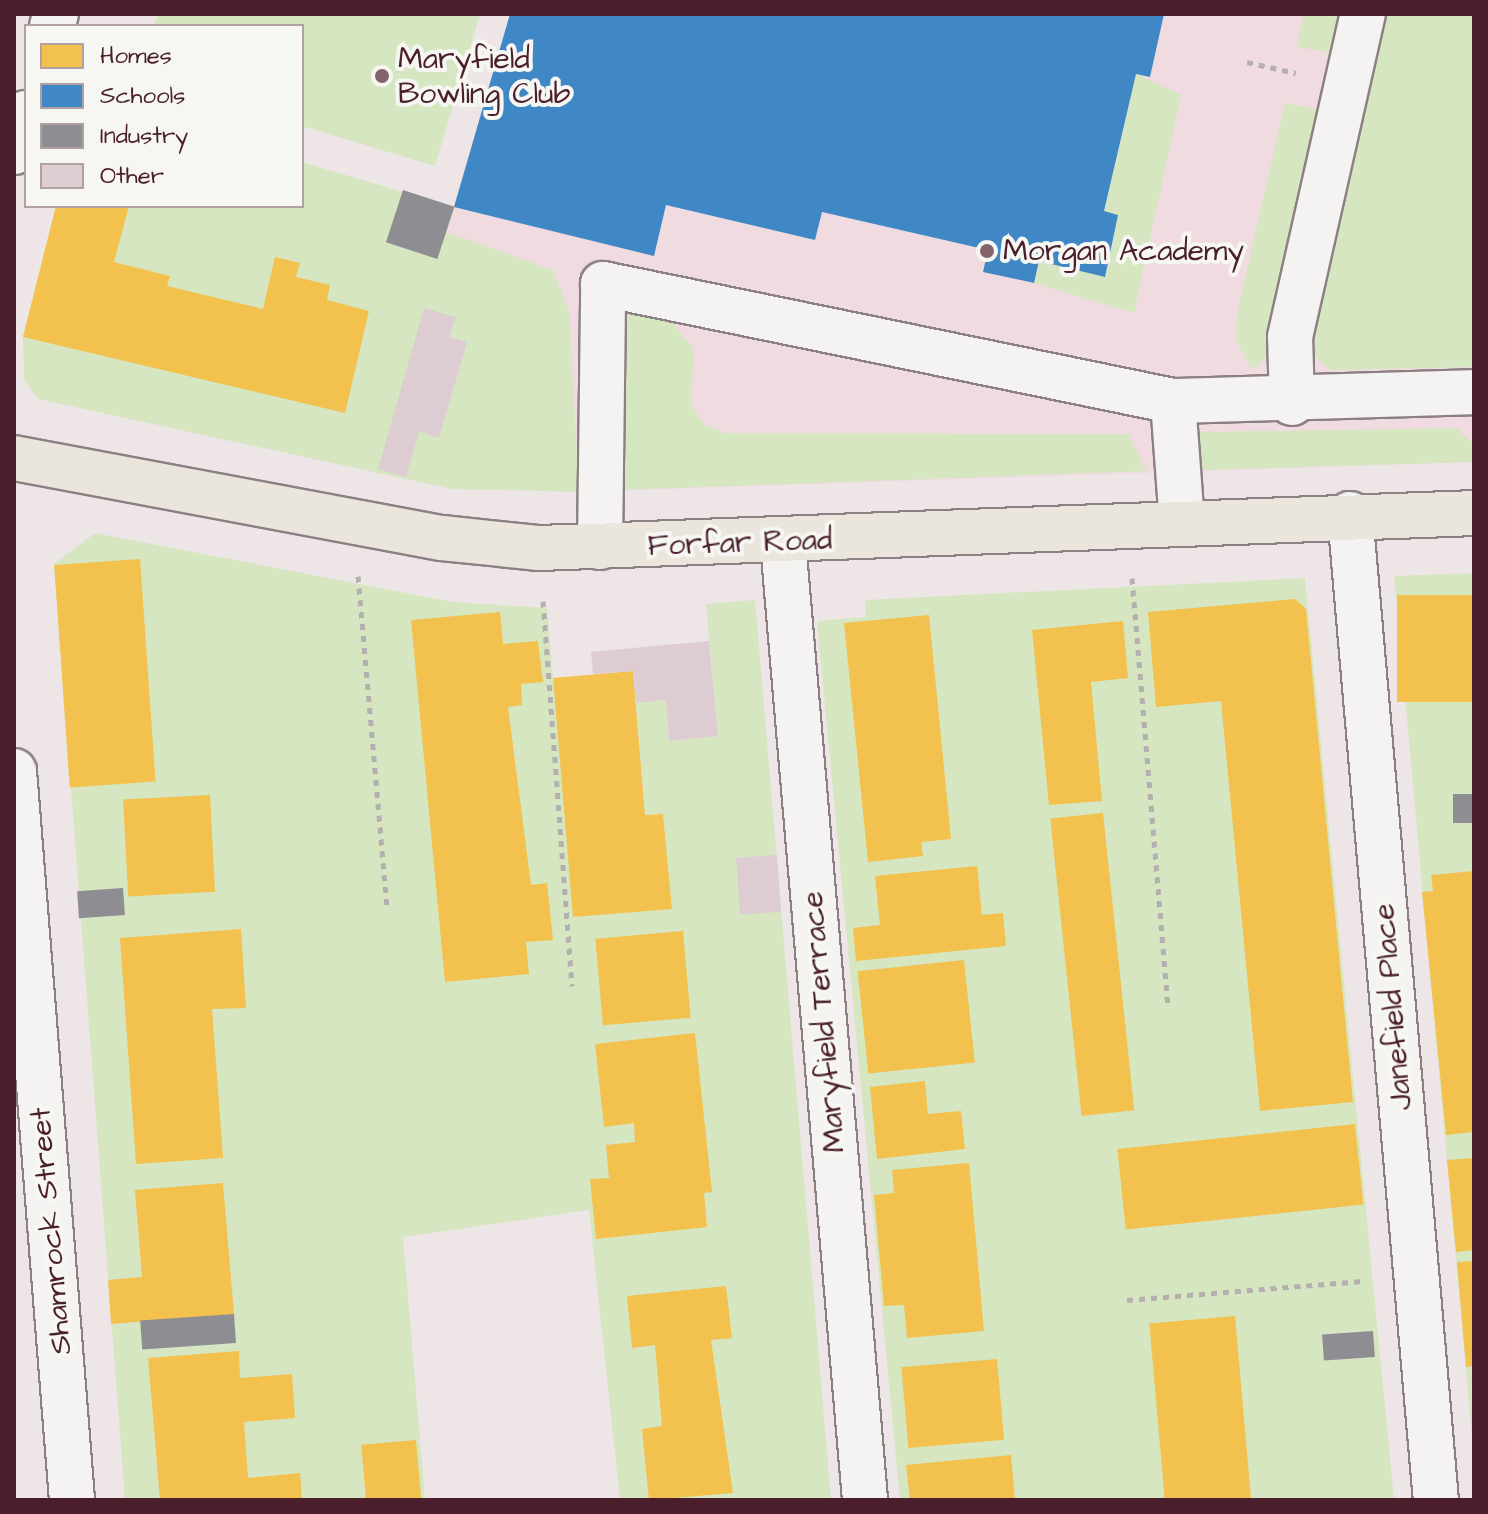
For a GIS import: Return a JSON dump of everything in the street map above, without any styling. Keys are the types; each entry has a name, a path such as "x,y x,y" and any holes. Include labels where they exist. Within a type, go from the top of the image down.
{"main road":[{"name":"Forfar Road","path":"14,458 352,523 539,548 783,543 1350,514 1474,513"}],"street":[{"path":"1292,403 1290,337 1363,14"},
{"path":"14,152 24,120"},
{"path":"600,547 603,284 1173,401 1292,403 1474,392"},
{"path":"1173,401 1182,523"},
{"name":"Janefield Place","path":"1350,514 1436,1500"},
{"name":"Maryfield Terrace","path":"783,543 865,1500"},
{"name":"Shamrock Street","path":"14,771 72,1500"}],"path":[{"path":"352,523 387,909"},
{"path":"1127,525 1168,1007"},
{"path":"539,548 572,986"},
{"path":"1127,1300 1416,1277"}],"shaded area":[{"name":"Morgan Academy","path":"510,14 1474,14 1474,462 579,492 569,311 446,232"}],"green space":[{"name":"Maryfield Bowling Club","path":"158,14 480,14 435,166 304,127 304,24 155,24"},
{"path":"1304,14 1347,14 1338,54 1296,47"},
{"path":"1377,14 1474,14 1474,367 1329,370 1312,353 1307,329"},
{"path":"1136,74 1181,95 1134,313 1034,283 1039,261 1105,276 1118,215 1104,211"},
{"path":"1285,103 1325,111 1271,352 1252,370 1236,340 1237,314"},
{"path":"304,163 454,207 446,232 553,270 569,311 579,492 452,489 38,399 24,379 23,337 55,208 304,208"},
{"path":"628,312 670,320 694,349 691,403 704,424 725,433 1128,434 1147,471 620,490"},
{"path":"1457,428 1474,446 1474,462 1199,470 1197,432"},
{"path":"95,533 453,602 547,608 574,917 672,908 663,814 645,815 636,703 666,700 669,741 718,736 706,604 755,600 831,1500 620,1500 589,1210 403,1237 425,1500 125,1500 54,564"},
{"path":"1474,573 1474,1458 1394,576"},
{"path":"1305,578 1394,1500 900,1500 817,621 866,617 865,600"}],"building: Homes":[{"path":"55,208 128,208 114,262 170,276 167,286 263,309 275,257 300,263 296,277 330,285 327,300 369,311 345,413 23,337"},
{"path":"140,559 156,781 70,787 54,565"},
{"path":"1397,595 1474,595 1474,702 1397,702"},
{"path":"1295,599 1306,609 1353,1102 1260,1111 1221,701 1156,707 1148,612"},
{"path":"500,612 503,644 538,641 543,682 521,684 522,705 508,707 531,885 547,883 553,940 526,942 529,974 445,982 411,620"},
{"path":"929,615 951,839 921,842 923,856 868,862 844,623"},
{"path":"1123,621 1128,678 1091,682 1102,801 1049,805 1032,630"},
{"path":"633,671 645,815 663,814 672,909 573,917 553,678"},
{"path":"210,795 215,892 128,896 123,800"},
{"path":"1103,813 1134,1110 1082,1116 1050,819"},
{"path":"977,866 982,915 1003,913 1006,946 856,961 853,928 880,925 875,876"},
{"path":"1474,871 1474,1132 1446,1135 1422,892 1433,891 1431,875"},
{"path":"241,929 246,1008 212,1009 223,1158 136,1164 120,938"},
{"path":"683,931 691,1018 603,1025 595,939"},
{"path":"964,960 975,1062 868,1074 858,971"},
{"path":"695,1033 712,1192 704,1193 707,1227 596,1239 590,1179 609,1178 606,1145 635,1142 634,1123 604,1127 595,1044"},
{"path":"925,1081 928,1114 961,1111 965,1149 877,1159 870,1087"},
{"path":"1355,1124 1363,1205 1126,1230 1117,1149"},
{"path":"1474,1158 1474,1250 1456,1252 1447,1160"},
{"path":"969,1163 984,1331 907,1338 904,1305 884,1306 874,1195 894,1193 892,1170"},
{"path":"223,1183 234,1314 111,1324 108,1280 142,1277 135,1190"},
{"path":"1474,1261 1474,1366 1466,1367 1457,1262"},
{"path":"726,1286 732,1338 711,1340 733,1493 649,1500 642,1429 662,1426 655,1345 632,1348 627,1296"},
{"path":"1235,1316 1251,1500 1165,1500 1149,1323"},
{"path":"239,1351 240,1378 292,1374 295,1418 244,1422 248,1478 300,1473 302,1500 160,1500 148,1358"},
{"path":"997,1359 1004,1440 908,1448 901,1367"},
{"path":"416,1440 421,1500 366,1500 361,1445"},
{"path":"1011,1455 1015,1500 910,1500 906,1465"}],"building: Schools":[{"name":"Morgan Academy","path":"510,14 1164,14 1150,77 1136,74 1104,211 1118,215 1105,277 1039,261 1034,283 983,272 988,250 822,212 815,240 666,205 654,256 454,207"}],"building: Industry":[{"path":"403,190 454,207 437,259 386,242"},
{"path":"1453,794 1474,794 1474,823 1453,823"},
{"path":"123,888 125,915 79,918 77,891"},
{"path":"234,1314 236,1343 142,1349 140,1321"},
{"path":"1373,1331 1375,1357 1324,1360 1322,1335"}],"building: Other":[{"path":"424,308 456,317 449,337 467,342 439,438 419,431 406,477 378,469"},
{"path":"709,641 718,736 669,741 666,700 636,703 633,671 593,674 591,652"},
{"path":"777,855 781,912 740,915 736,858"}],"place":[{"name":"Maryfield Bowling Club","path":"382,76"},
{"name":"Morgan Academy","path":"987,251"}]}
